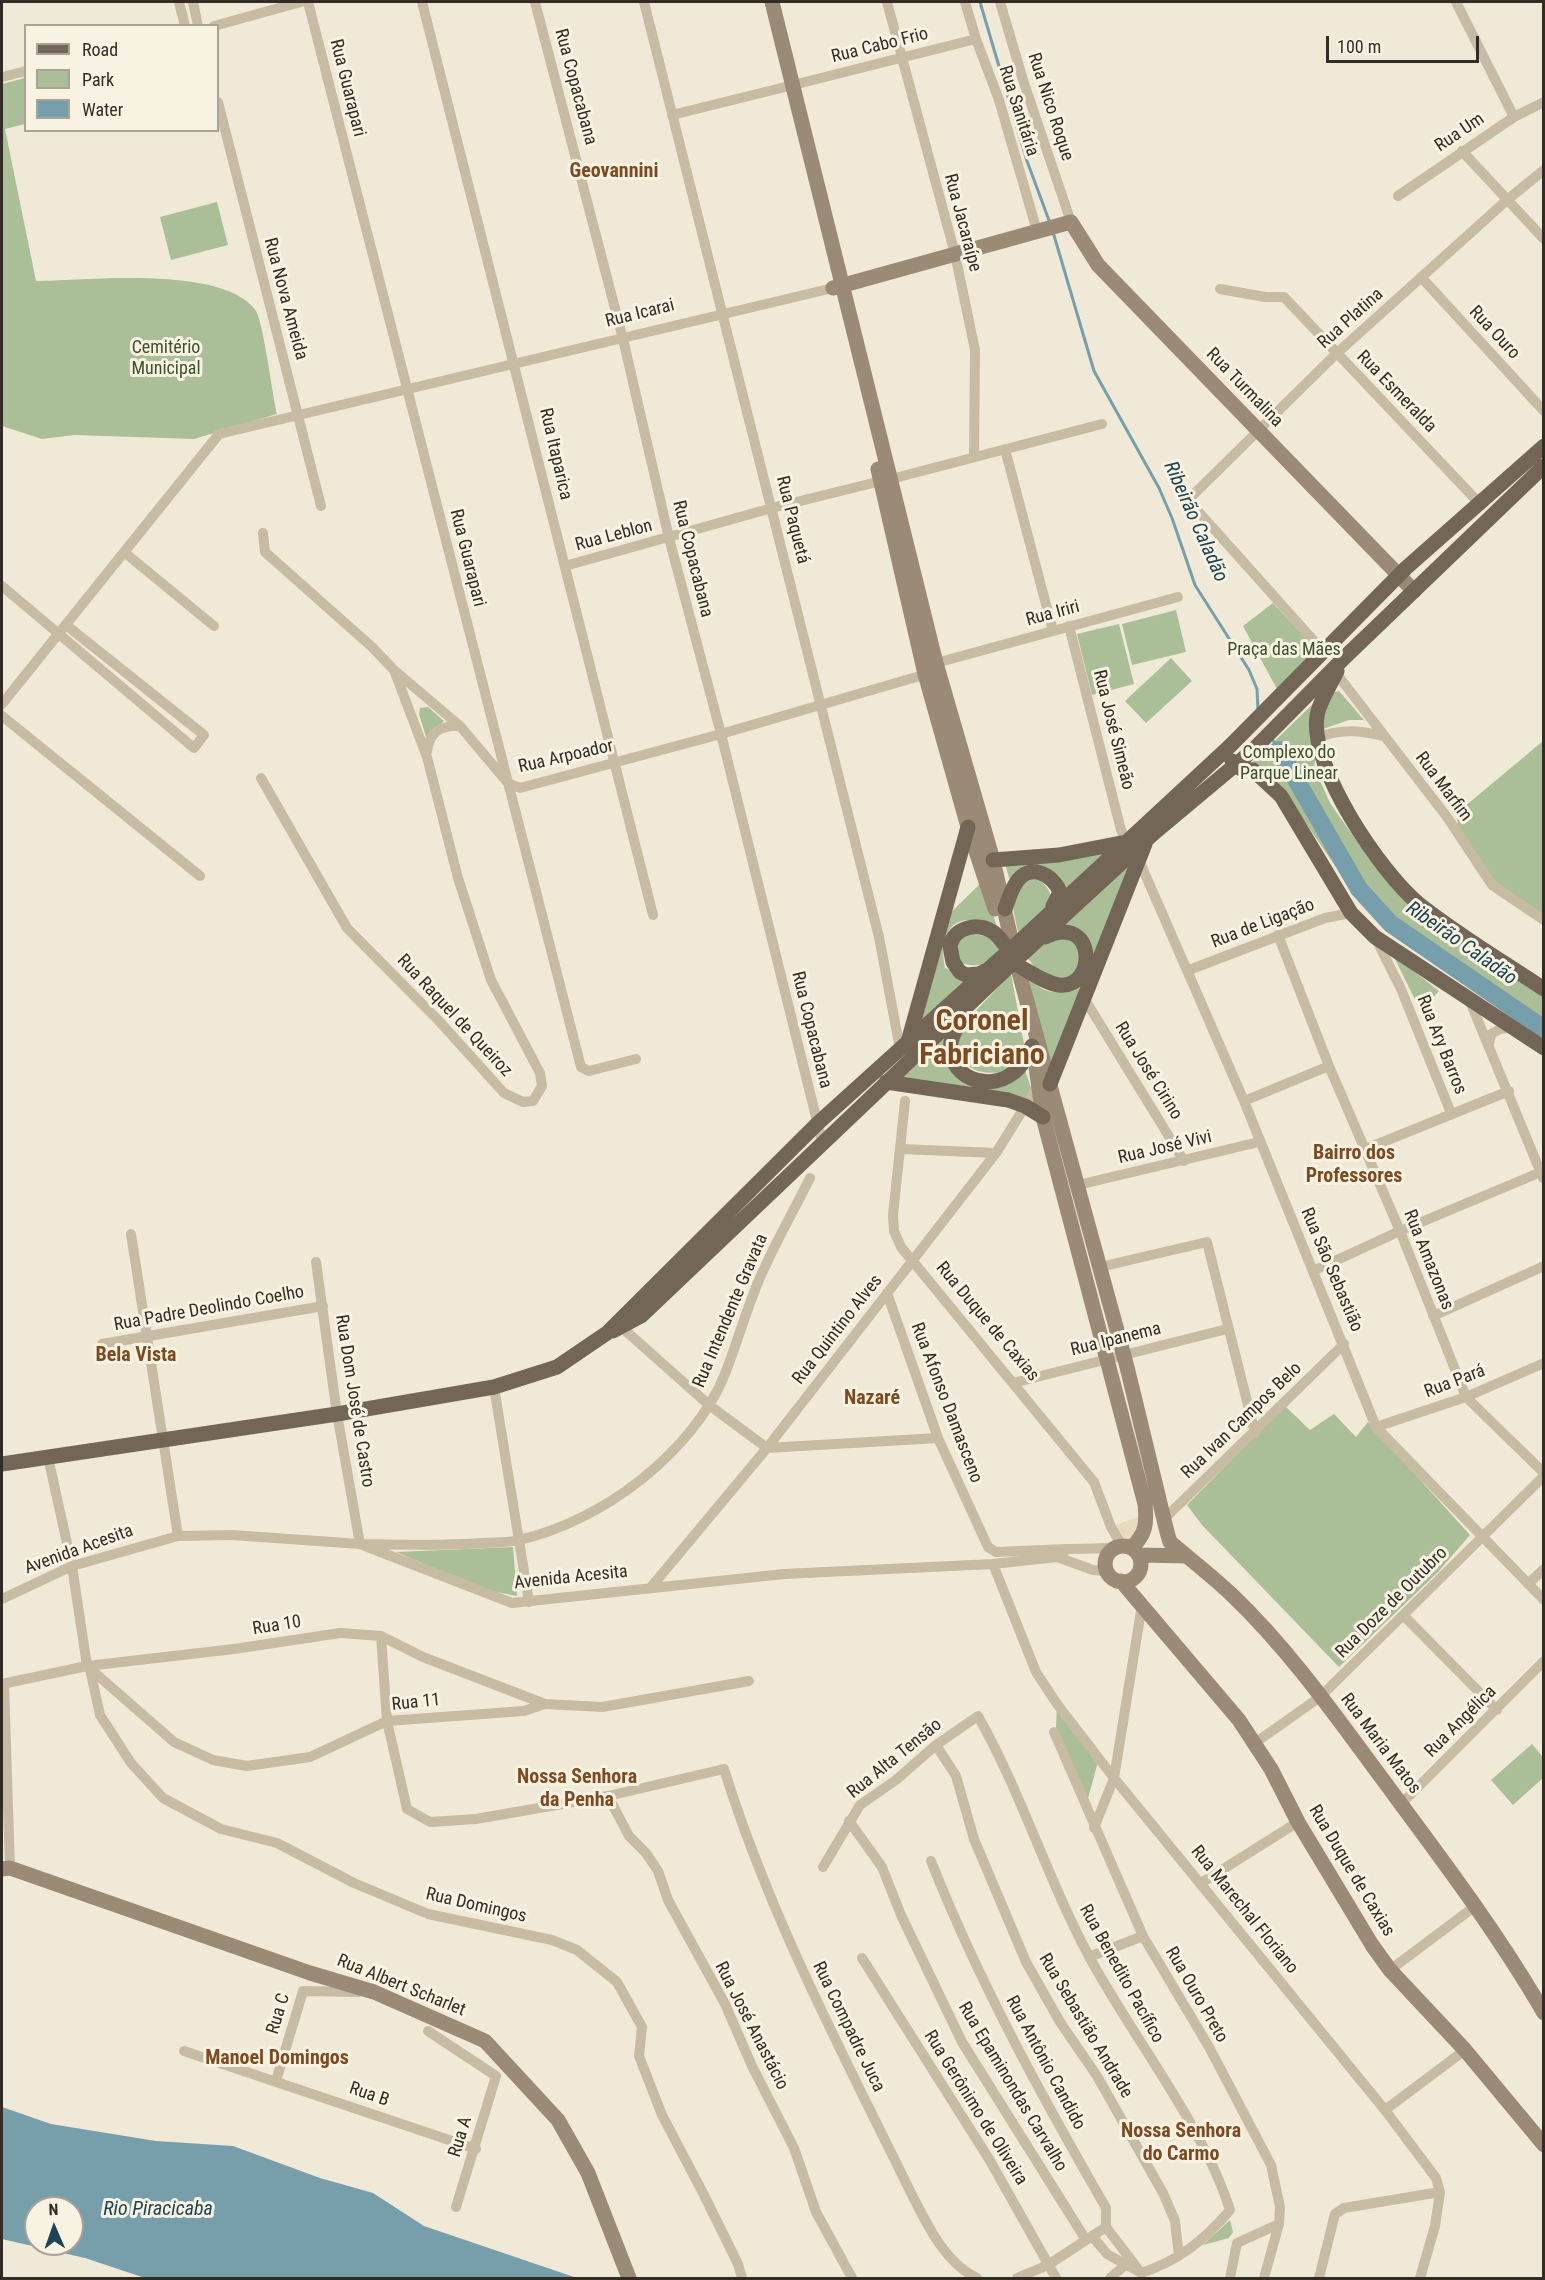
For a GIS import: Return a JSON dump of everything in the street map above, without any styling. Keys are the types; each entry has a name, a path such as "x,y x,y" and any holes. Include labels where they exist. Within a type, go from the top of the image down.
{"main road":[{"path":"764,2 789,86"},
{"path":"772,2 789,86 933,669 968,827 1006,946 1032,1046 1045,1084"},
{"name":"Rua Icarai","path":"838,287 1070,222"},
{"name":"Rua Turmalina","path":"1070,222 1098,265 1414,591"},
{"path":"615,1328 816,1124 1133,851 1230,746 1398,576 1544,446"},
{"path":"1049,912 1133,851 1219,779 1239,767 1296,707 1330,677 1345,657 1544,466"},
{"path":"933,669 993,860 1045,1084 1043,1117 1145,1504 1145,1530 1141,1539 1106,1559 1107,1571 1111,1577 1120,1581 1132,1580 1140,1572 1127,1549"},
{"path":"1330,677 1317,715 1318,737 1324,766 1339,797 1376,855 1418,903 1544,989"},
{"path":"1230,746 1232,761 1239,767 1253,770 1281,796 1351,913 1375,937 1544,1048"},
{"path":"904,1046 968,827"},
{"path":"993,860 1133,851"},
{"path":"1045,1084 1084,998 1133,851"},
{"path":"1005,909 1019,879 1027,874 1041,873 1052,878 1060,892 1058,899 1030,942"},
{"path":"994,969 973,975 960,972 950,952 954,936 965,928 982,928 993,932 1006,946"},
{"path":"1017,965 1058,985 1070,984 1080,976 1086,965 1087,953 1083,941 1070,932 1060,930 1030,942"},
{"path":"2,1464 337,1414 494,1387 557,1367 615,1328 640,1316 823,1145 970,1001 994,969"},
{"path":"970,1001 951,1041 956,1066 962,1076 977,1080 1001,1079 1013,1074 1032,1046"},
{"path":"886,1082 968,1092 1025,1106 1043,1117"},
{"name":"Rua Maria Matos","path":"1045,1084 1078,1185 1124,1355 1170,1542 1247,1610 1275,1640 1401,1804 1518,1967 1544,2013"},
{"path":"1127,1549 1163,1520"},
{"path":"1127,1549 1187,1556"},
{"name":"Rua Duque de Caxias","path":"1120,1581 1239,1720 1372,1945 1390,1970 1465,2050 1544,2145"},
{"name":"Rua Albert Scharlet","path":"6,1868 310,1973 374,1992 485,2041 518,2073 558,2120 588,2173 629,2278"}],"street":[{"path":"179,2 184,24"},
{"path":"192,2 198,24"},
{"path":"219,25 301,2"},
{"name":"Rua Guarapari","path":"308,2 581,1067 589,1071 636,1059"},
{"name":"Rua Itaparica","path":"422,2 617,763 653,915"},
{"name":"Rua Copacabana","path":"535,2 623,339 669,538 722,734 823,1145"},
{"name":"Rua Paquetá","path":"644,2 721,314 822,704 904,1046"},
{"name":"Rua Jacaraípe","path":"887,2 900,58 955,254 975,350 974,458"},
{"name":"Rua Sanitária","path":"965,2 1040,230"},
{"name":"Rua Nico Roque","path":"1000,2 1070,222"},
{"path":"1456,2 1514,117"},
{"name":"Rua Cabo Frio","path":"672,115 976,39"},
{"path":"2,76 24,71"},
{"name":"Rua Um","path":"1398,196 1514,117 1544,102"},
{"name":"Rua Nova Ameida","path":"219,106 263,285 300,415 321,506"},
{"path":"1462,151 1544,240"},
{"name":"Rua Platina","path":"1323,651 1188,500 1336,354 1507,200 1544,170"},
{"name":"Rua Ouro","path":"1421,277 1544,411"},
{"name":"Rua Icarai","path":"124,552 219,434 838,287"},
{"name":"Rua Esmeralda","path":"1220,289 1265,297 1284,297 1480,504"},
{"name":"Rua Leblon","path":"565,566 772,508 1102,424"},
{"path":"1005,449 1053,631"},
{"name":"Rua Arpoador","path":"263,533 265,552 394,670 460,726 508,783 520,788 722,734 933,669"},
{"path":"2,704 124,552 214,626"},
{"path":"2,586 57,635 194,748 204,735 66,625"},
{"name":"Rua Iriri","path":"933,669 1069,626 1178,597"},
{"name":"Rua José Simeão","path":"1069,626 1121,830 1133,851"},
{"name":"Rua Raquel de Queiroz","path":"261,777 347,928 440,1021 496,1085 514,1099 533,1101 542,1086 540,1073 491,980 458,878 427,757 394,670"},
{"name":"Rua Marfim","path":"1330,677 1383,736 1447,817 1492,885 1544,920"},
{"path":"2,717 200,876"},
{"path":"427,757 428,739 438,729 460,726"},
{"path":"1318,737 1339,730 1361,731 1383,736"},
{"name":"Rua São Sebastião","path":"1133,851 1189,970 1344,1344 1376,1427 1544,1600"},
{"name":"Rua de Ligação","path":"1189,970 1325,918 1351,913"},
{"name":"Rua Amazonas","path":"1278,935 1363,1150 1400,1231 1466,1397 1544,1474"},
{"name":"Rua Ary Barros","path":"1375,937 1401,990 1451,1113"},
{"path":"1313,1271 1400,1231 1542,1175 1490,1044 1468,996"},
{"name":"Rua José Cirino","path":"1084,998 1184,1161"},
{"path":"1490,1044 1491,1034 1500,1029 1515,1027"},
{"path":"1244,1101 1329,1066"},
{"name":"Rua Quintino Alves","path":"652,1586 767,1448 996,1153 1025,1106 1045,1084"},
{"path":"1363,1150 1509,1091"},
{"name":"Rua Duque de Caxias","path":"905,1101 894,1194 894,1231 911,1262 1094,1482 1111,1527 1127,1549"},
{"name":"Rua José Vivi","path":"1078,1185 1259,1142"},
{"path":"901,1149 996,1153"},
{"name":"Rua Intendente Gravata","path":"360,1544 453,1545 519,1540 577,1520 626,1492 672,1452 709,1405 725,1375 741,1325 761,1276 810,1178"},
{"path":"131,1234 178,1536"},
{"path":"1100,1267 1207,1242 1227,1329 1255,1433"},
{"name":"Rua Dom José de Castro","path":"316,1262 337,1414 360,1544"},
{"path":"1433,1316 1544,1266"},
{"name":"Rua Afonso Damasceno","path":"887,1293 938,1438 988,1547 996,1552 1068,1549"},
{"name":"Rua Padre Deolindo Coelho","path":"102,1344 323,1306"},
{"path":"615,1328 709,1405 767,1448 938,1438"},
{"name":"Rua Ipanema","path":"1013,1383 1227,1329"},
{"name":"Rua Ivan Campos Belo","path":"1163,1520 1344,1344"},
{"name":"Rua Pará","path":"1376,1427 1466,1397 1544,1363"},
{"path":"494,1387 529,1602"},
{"name":"Rua Domingos","path":"48,1457 72,1566 89,1667 100,1715 131,1763 164,1798 221,1828 277,1843 354,1883 428,1914 552,1940 577,1950 617,1982 642,2027 639,2056 662,2115 738,2264 742,2278"},
{"name":"Rua Doze de Outubro","path":"1254,1743 1320,1697 1404,1616 1544,1474"},
{"name":"Avenida Acesita","path":"2,1599 72,1566 178,1536 232,1535 360,1544 512,1603 652,1586 784,1574 993,1563 1057,1557 1093,1569 1107,1571"},
{"path":"1057,1557 1068,1549 1127,1549"},
{"name":"Rua Marechal Floriano","path":"993,1563 1036,1672 1114,1778 1385,2110 1436,2178 1440,2192"},
{"path":"1528,1584 1544,1569"},
{"path":"1094,1828 1114,1778 1142,1605"},
{"path":"1404,1616 1497,1710"},
{"name":"Rua 10","path":"3,1684 89,1667 340,1633 381,1636 423,1657 546,1704"},
{"path":"381,1636 387,1721 407,1809 430,1822 476,1820 608,1796"},
{"name":"Rua Angélica","path":"1401,1804 1544,1662"},
{"name":"Rua 11","path":"89,1667 174,1742 213,1760 247,1766 310,1756 387,1721 524,1711 546,1704 602,1707 749,1680"},
{"path":"3,1684 6,1868"},
{"name":"Rua Alta Tensão","path":"823,1867 860,1805 896,1780 936,1745 978,1716"},
{"name":"Rua Benedito Pacífico","path":"978,1716 1001,1756 1089,1957 1212,2165 1230,2210 1214,2230 1179,2256"},
{"name":"Rua Ouro Preto","path":"1054,1732 1143,1936 1209,2047 1270,2165 1280,2207 1279,2224 1264,2278"},
{"name":"Rua Sebastião Andrade","path":"936,1745 956,1776 974,1839 1026,1962 1060,2022 1097,2076 1163,2193 1175,2221 1179,2256"},
{"name":"Rua Compadre Juca","path":"608,1796 724,1769 768,1895 806,1979 910,2191 927,2223 958,2268 977,2278"},
{"name":"Rua José Anastácio","path":"608,1796 629,1836 646,1853 658,1871 668,1900 725,2004 752,2066 794,2148 816,2212 852,2278"},
{"name":"Rua Epaminondas Carvalho","path":"849,1821 882,1867 901,1915 962,2042 1089,2238 1107,2254 1140,2276"},
{"path":"1201,1883 1298,1822"},
{"name":"Rua Antônio Candido","path":"931,1861 975,1967 1043,2099 1106,2208 1106,2227 1140,2276"},
{"path":"1390,1970 1474,1907"},
{"path":"1089,1957 1143,1936"},
{"name":"Rua Gerônimo de Oliveira","path":"862,1958 989,2159 1056,2278"},
{"name":"Rua C","path":"276,2081 303,1991 374,1992"},
{"name":"Rua A","path":"428,2031 496,2076 476,2149 456,2207"},
{"name":"Rua B","path":"184,2050 476,2149"},
{"path":"1385,2110 1465,2050"},
{"path":"1319,2278 1335,2214 1344,2208 1440,2192 1435,2226 1420,2278"},
{"path":"1230,2278 1237,2243 1279,2224"},
{"path":"1017,2278 1048,2265 1106,2227"},
{"path":"1140,2276 1179,2256"},
{"path":"1110,2278 1124,2266"}],"green space":[{"name":"Cemitério Municipal","path":"24,78 24,124 5,129 36,281 154,278 216,287 240,296 256,311 259,318 277,414 194,439 74,435 42,439 2,426 2,84"},
{"path":"217,202 228,245 171,260 160,217"},
{"name":"Praça das Mães","path":"1273,603 1309,642 1312,656 1278,691 1243,626"},
{"path":"1176,610 1186,652 1132,665 1122,624"},
{"path":"1119,624 1134,684 1092,695 1077,634"},
{"path":"1171,658 1192,681 1146,723 1125,701"},
{"path":"1339,691 1364,720 1349,720 1320,730 1320,718 1331,693"},
{"name":"Complexo do Parque Linear","path":"1325,692 1314,767 1330,803 1370,860 1543,994 1543,1041 1386,926 1353,892 1292,803 1248,767"},
{"path":"428,707 444,721 426,737 419,714 420,708"},
{"path":"1543,741 1543,914 1488,877 1458,829 1457,813"},
{"path":"1109,852 1065,894 1058,877 1010,881 1005,864 1027,865"},
{"path":"1136,860 1051,1075 1028,976 1038,986 1048,991 1060,992 1074,989 1093,953 1058,926"},
{"path":"1036,877 1046,886 1051,902 1043,916 1019,937 1013,908 1015,888"},
{"path":"983,881 997,927 972,920 960,921 949,930 943,953 945,968 975,981 917,1031 948,915"},
{"path":"959,932 992,937 1004,952 981,965 962,963 956,960"},
{"path":"1057,937 1073,939 1080,949 1079,971 1063,981 1039,973 1027,957 1042,943"},
{"path":"1393,955 1439,991 1421,1012"},
{"path":"1011,974 1024,1044 1016,1062 1005,1072 980,1072 964,1061 957,1045 965,1022"},
{"path":"949,1029 947,1049 965,1070 983,1085 992,1088 1002,1087 1025,1070 1032,1091 1024,1102 896,1078"},
{"path":"1285,1406 1310,1430 1334,1414 1356,1437 1368,1422 1470,1535 1438,1572 1339,1667 1202,1525 1187,1505"},
{"path":"513,1547 517,1596 487,1590 396,1552"},
{"path":"1057,1702 1099,1758 1087,1802 1056,1728"},
{"path":"1532,1744 1543,1757 1543,1778 1513,1805 1491,1780"},
{"path":"1230,2220 1233,2232 1229,2238 1203,2245"}],"shaded area":[{"path":"1143,1515 1144,1521 1128,1544 1124,1542 1115,1525"}],"water":[{"name":"Rio Piracicaba","path":"2,2107 51,2124 156,2141 233,2146 320,2178 373,2193 424,2226 577,2278 145,2278 76,2256 84,2256 84,2196 24,2196 24,2244 2,2239"}],"waterway":[{"name":"Ribeirão Caladão","path":"980,2 1027,161 1050,223"},
{"name":"Ribeirão Caladão","path":"1053,232 1094,371 1159,488 1195,585 1249,670 1257,689 1258,710"},
{"name":"Ribeirão Caladão","path":"1272,739 1279,750"},
{"name":"Ribeirão Caladão","path":"1279,750 1359,889 1391,924 1544,1029"}],"district":[{"name":"Geovannini","path":"614,172"},
{"name":"Coronel Fabriciano","path":"982,1039"},
{"name":"Bairro dos Professores","path":"1354,1166"},
{"name":"Bela Vista","path":"136,1356"},
{"name":"Nazaré","path":"872,1399"},
{"name":"Nossa Senhora da Penha","path":"577,1790"},
{"name":"Manoel Domingos","path":"277,2059"},
{"name":"Nossa Senhora do Carmo","path":"1181,2144"}]}
